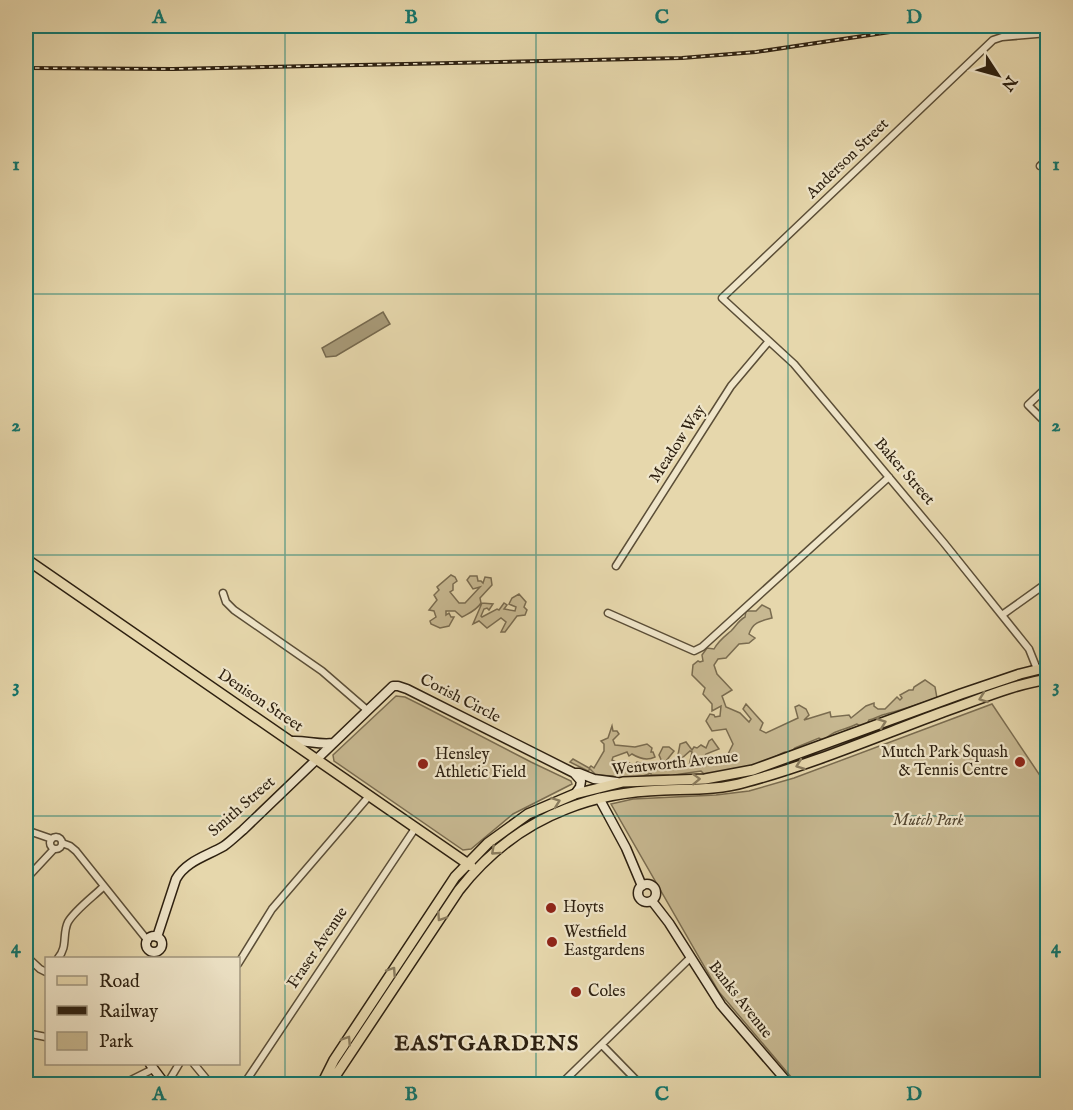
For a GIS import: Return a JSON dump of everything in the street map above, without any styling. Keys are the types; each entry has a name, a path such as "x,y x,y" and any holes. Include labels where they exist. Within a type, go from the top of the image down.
{"main road":[{"name":"Denison Street","path":"26,559 370,795 475,870"},
{"name":"Wentworth Avenue","path":"332,1084 338,1062 439,901 467,863 495,837 528,814 575,794 623,782 705,779 753,770 960,694 1037,669 1047,668"},
{"name":"Baker Street","path":"1037,669 1043,680"},
{"name":"Wentworth Avenue","path":"322,1084 475,870 506,842 531,825 566,808 598,798 629,792 698,789 743,783 789,769 1009,688 1043,680"},
{"path":"597,788 598,798"},
{"path":"315,1084 338,1062"}],"street":[{"name":"Anderson Street","path":"722,298 993,40 1002,37 1047,33"},
{"path":"1041,166 1047,159"},
{"name":"Baker Street","path":"722,298 794,364 1002,615 1029,649 1037,669"},
{"name":"Meadow Way","path":"616,566 731,386 769,341"},
{"path":"1047,386 1028,405 1047,425"},
{"path":"608,613 694,651 702,647 889,477"},
{"path":"1045,647 1044,555 1047,545"},
{"path":"1002,615 1044,585"},
{"path":"223,594 226,602 234,610 322,671 367,710"},
{"name":"Corish Circle","path":"317,759 393,687 402,686 574,773 602,781 623,782"},
{"path":"291,741 333,743"},
{"name":"Smith Street","path":"157,937 180,871 226,844 317,759"},
{"path":"574,773 581,781 575,794"},
{"path":"240,961 272,909 370,795"},
{"name":"Banks Avenue","path":"598,798 626,848 642,886 650,885 655,890 655,897 652,901 669,923 721,1005 789,1084"},
{"name":"Fraser Avenue","path":"244,1084 416,827"},
{"path":"26,831 52,839 57,837 62,843 76,851 148,940 148,948 153,955 160,949 161,940 157,937 148,940"},
{"path":"52,839 50,845 54,849"},
{"path":"26,879 54,849 61,848 62,843"},
{"path":"59,957 63,953 66,940 65,931 69,920 103,887"},
{"path":"26,956 45,972"},
{"path":"561,1084 690,958"},
{"path":"26,1033 45,1037"},
{"path":"602,1045 640,1084"},
{"path":"123,1084 151,1066 166,1084 178,1065"},
{"path":"195,1065 208,1081 216,1084"}],"green space":[{"path":"451,575 457,581 450,592 459,603 465,603 480,587 473,589 467,580 470,576 477,576 478,581 483,583 485,577 491,578 492,585 480,598 479,606 470,613 462,617 455,611 446,611 446,615 449,613 451,617 454,617 449,626 440,628 431,624 430,621 436,617 434,611 429,610 437,600 434,595 439,590 437,587"},
{"path":"519,594 526,602 524,607 527,610 525,615 517,616 505,632 501,632 506,622 501,618 487,628 479,621 473,624 482,603 493,604 489,610 484,609 482,617 499,610 504,603 507,605 504,609 515,611 516,607 509,604 512,598"},
{"path":"762,605 770,609 772,618 755,624 749,634 755,638 749,643 739,644 726,658 718,659 714,665 717,674 732,690 722,696 726,707 740,713 749,722 751,719 743,709 746,704 763,723 760,730 766,733 798,718 795,707 799,705 806,709 809,715 804,720 830,712 831,717 849,715 851,718 866,706 874,703 878,709 885,709 897,697 900,700 902,698 900,695 913,690 925,680 935,687 937,698 869,720 866,726 862,727 857,724 834,733 824,741 819,738 795,748 788,755 785,752 757,766 744,769 704,774 701,771 674,775 671,778 669,775 651,775 651,773 617,781 613,776 596,775 590,769 588,771 570,762 573,759 589,768 591,766 594,768 604,751 604,744 601,741 608,738 612,726 613,731 619,734 613,740 615,745 635,747 647,744 652,748 651,752 655,757 644,759 632,754 629,756 627,752 613,757 612,760 616,762 617,767 620,765 626,767 629,763 632,764 632,768 637,762 641,763 642,767 647,764 652,768 661,767 663,764 659,755 663,747 669,747 674,751 666,761 678,766 689,766 692,752 690,751 682,758 678,755 680,744 686,742 692,750 701,745 706,748 712,739 719,749 706,754 701,764 723,764 733,744 726,729 712,731 706,721 710,714 715,717 720,716 721,706 712,711 712,704 703,694 705,688 692,675 693,665 698,661 703,661 702,655 707,648 714,649 745,617 746,611 756,611"},
{"path":"396,696 405,697 421,705 571,781 572,784 513,814 471,849 463,850 334,761 333,755"},
{"name":"Mutch Park","path":"992,704 1047,786 1047,1084 797,1084 719,992 611,804 633,799 749,791 794,778"}],"shaded area":[{"path":"383,312 390,324 336,356 326,357 322,348"}],"railway":[{"path":"26,68 173,69 682,58 756,52 930,26"}],"place":[{"name":"Mutch Park Squash & Tennis Centre","path":"1020,762"},
{"name":"Hensley Athletic Field","path":"423,764"},
{"name":"Hoyts","path":"551,908"},
{"name":"Westfield Eastgardens","path":"552,942"},
{"name":"Coles","path":"576,992"}],"district":[{"name":"EASTGARDENS","path":"487,1044"}]}
